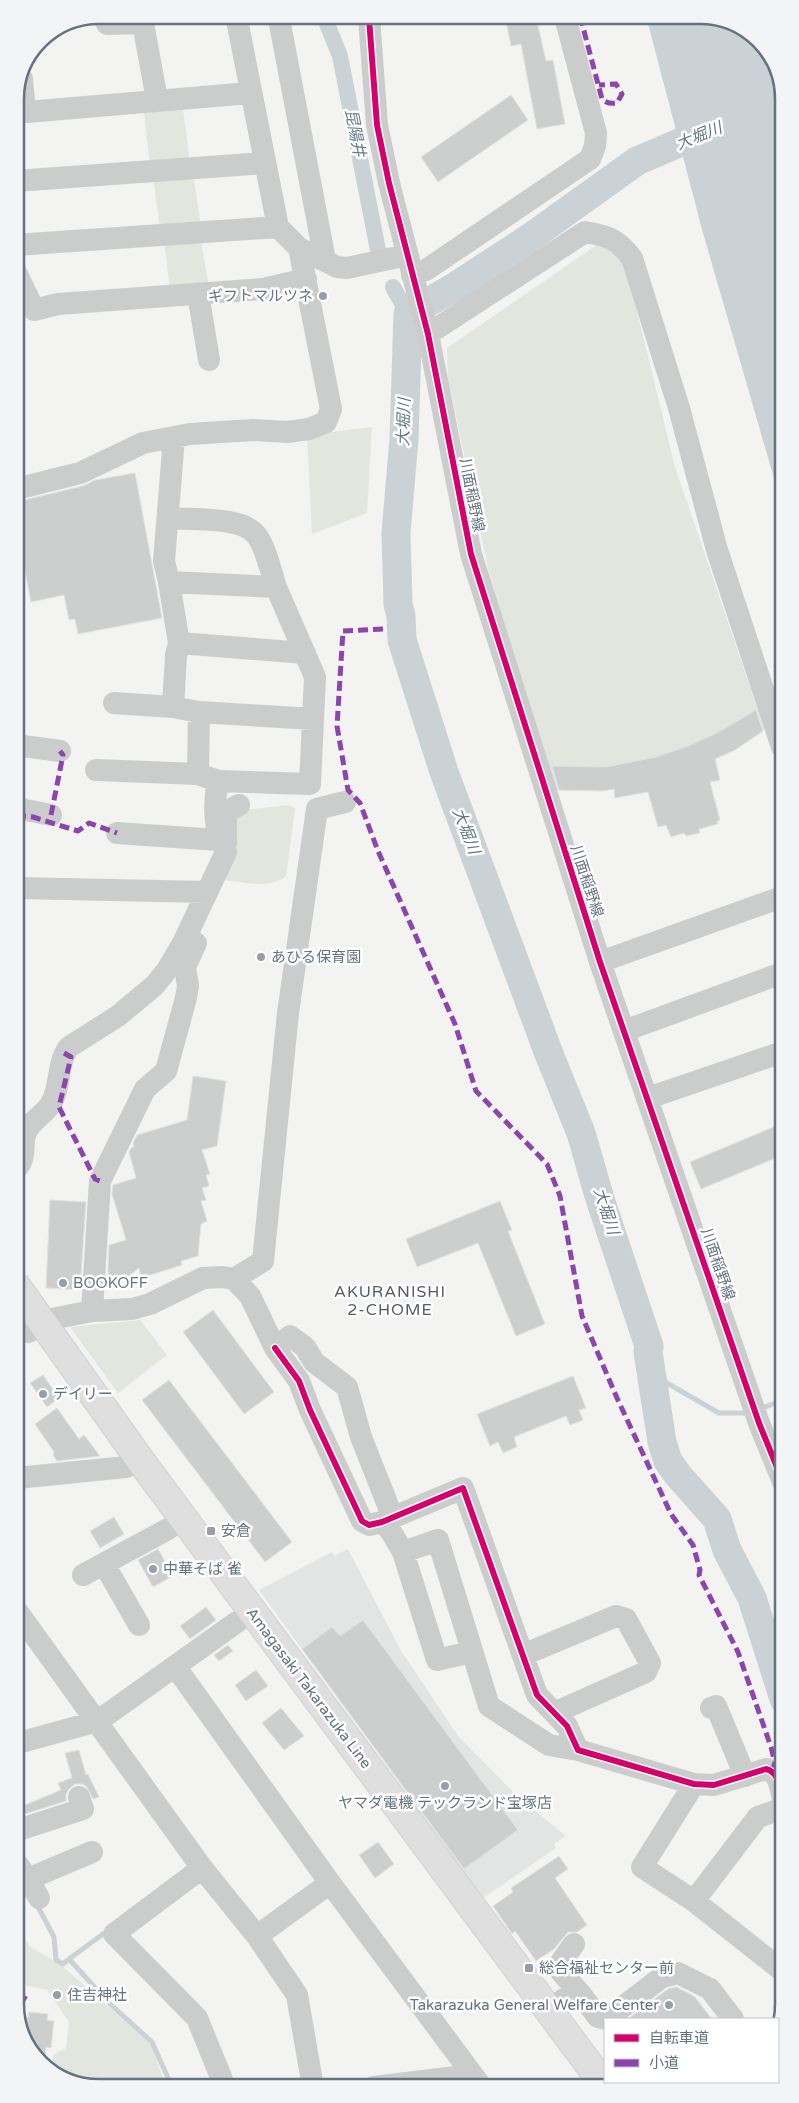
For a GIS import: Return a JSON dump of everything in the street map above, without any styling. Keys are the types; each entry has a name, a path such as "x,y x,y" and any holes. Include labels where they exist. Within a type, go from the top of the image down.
{"main road":[{"name":"Amagasaki Takarazuka Line","path":"24,1308 29,1323 168,1529 577,2079"},
{"name":"Amagasaki Takarazuka Line","path":"29,1323 149,1472 601,2079"}],"street":[{"path":"143,24 157,100"},
{"path":"238,24 278,227 299,248 337,267 411,271 426,270 590,159 595,146 596,133 567,24"},
{"path":"280,24 325,260"},
{"name":"川面稲野線","path":"369,24 377,125 388,183 427,332 471,554 600,962 758,1423 775,1463"},
{"path":"24,112 250,93"},
{"path":"24,180 264,163"},
{"path":"24,244 278,227"},
{"path":"427,332 585,232 605,235 620,244 632,258 679,408 717,550 775,726"},
{"path":"24,487 80,473 143,443 190,434 253,430 287,432 310,430 326,422 331,409 299,248"},
{"path":"24,289 34,310 58,304 263,289 306,279"},
{"path":"198,294 209,360"},
{"path":"173,707 176,655 179,643 164,561 174,438"},
{"path":"96,770 310,784 315,677 276,587 258,537 252,530 242,524 169,518"},
{"path":"169,582 276,587"},
{"path":"179,643 305,653"},
{"path":"114,703 173,707 199,712 313,719"},
{"path":"92,1311 100,1181 145,1089 166,1072 186,998 188,986 185,967 211,910 226,852 218,840 216,791 208,777 199,712"},
{"path":"24,746 60,751"},
{"path":"234,1279 262,1261 288,1013 317,809 345,802"},
{"path":"117,833 218,840 226,843 226,812 238,805"},
{"path":"24,810 51,815"},
{"path":"24,888 217,887"},
{"path":"24,1150 25,1135 28,1129 50,1105 54,1097 64,1053 77,1040 118,1016 155,985 167,970 217,887"},
{"path":"600,962 775,900"},
{"path":"624,1031 775,976"},
{"path":"648,1098 775,1054"},
{"path":"29,1323 92,1311 132,1309 150,1304 203,1278 223,1277 234,1279 250,1296 275,1348 299,1381 310,1410 362,1521 369,1525 388,1520 463,1488 537,1695 567,1726 578,1750"},
{"path":"275,1348 290,1336 305,1346 314,1362 346,1386 390,1530 403,1552 437,1660 471,1652"},
{"path":"24,1477 126,1467"},
{"path":"83,1575 168,1529"},
{"path":"403,1552 438,1540 489,1706 549,1745 578,1750 694,1784 714,1785 766,1769 775,1774"},
{"path":"104,1564 139,1625"},
{"path":"523,1655 616,1616 626,1618 650,1663 646,1672 554,1712"},
{"path":"24,1621 202,1868 258,1936 296,1995 311,2079"},
{"path":"24,1740 98,1721 237,1622"},
{"path":"175,1666 330,1883 475,2079"},
{"path":"715,1706 744,1776"},
{"path":"694,1784 642,1867 694,1901 775,1965"},
{"path":"24,1828 86,1804"},
{"path":"694,1901 758,1817 775,1810"},
{"path":"28,1881 66,1870 92,1852"},
{"path":"202,1868 114,1934 197,2018 222,2079"},
{"path":"258,1936 330,1883"},
{"path":"574,1944 561,1962 561,1972 598,2017 604,2018"},
{"path":"607,2018 662,1977 678,1973 710,1988 732,2018"},
{"path":"548,2010 579,1992"}],"shaded area":[{"path":"183,109 190,163 150,166 144,113"},
{"path":"193,173 201,227 160,229 153,176"},
{"path":"200,237 209,287 170,290 164,240"},
{"path":"601,242 626,266 675,467 757,707 769,726 735,750 715,759 720,780 661,797 659,789 615,798 614,789 567,791 549,789 489,572 448,379 447,348"},
{"path":"372,427 367,513 312,534 307,435"},
{"path":"290,805 295,809 286,876 272,883 264,884 224,880 233,811"},
{"path":"140,1320 167,1355 118,1393 70,1327"},
{"path":"348,1549 401,1651 458,1736 517,1796 566,1836 554,1844 556,1848 483,1898 259,1590 332,1552 334,1556"},
{"name":"住吉神社","path":"24,1936 29,1946 61,1965 151,2044 163,2079 84,2078 70,2074 53,2064 53,2055 66,2048 69,2022 47,1990 24,1985"}],"water":[{"path":"648,24 715,25 738,34 746,39 763,57 774,84 775,482 703,233"}],"building":[{"path":"506,24 538,24 546,61 553,60 565,124 537,129 521,44 511,46"},
{"path":"511,95 528,120 438,182 421,157"},
{"path":"135,473 162,618 78,634 75,619 69,620 64,595 31,602 24,566 24,500 83,486 95,480"},
{"path":"756,710 763,731 735,750 715,759 720,780 710,782 720,820 717,821 718,824 699,829 700,833 686,836 684,833 671,837 666,825 658,827 648,792 615,798 614,789 602,791 559,790 552,766 606,767 656,757 717,733"},
{"path":"193,1076 226,1081 217,1146 202,1150 210,1174 206,1175 209,1186 202,1188 206,1200 201,1201 207,1221 201,1224 198,1256 181,1261 182,1265 141,1278 139,1268 121,1282 111,1282 108,1271 109,1245 126,1240 112,1194 113,1185 136,1178 129,1152 134,1147 133,1143 137,1135 187,1120"},
{"path":"775,1126 775,1158 701,1189 690,1162"},
{"path":"50,1200 86,1202 80,1290 46,1288"},
{"path":"500,1201 512,1230 508,1231 545,1324 516,1336 478,1243 417,1267 406,1239"},
{"path":"213,1310 274,1392 244,1414 183,1332"},
{"path":"43,1375 59,1398 47,1407 30,1383"},
{"path":"573,1376 586,1408 579,1410 583,1420 570,1425 566,1416 514,1437 517,1447 503,1453 498,1442 490,1446 477,1414"},
{"path":"169,1380 292,1542 265,1562 142,1400"},
{"path":"57,1408 79,1439 84,1435 100,1456 57,1461 53,1455 54,1452 35,1424"},
{"path":"114,1517 124,1534 100,1548 90,1531"},
{"path":"158,1549 173,1576 153,1587 138,1560"},
{"path":"206,1607 216,1620 190,1639 180,1626"},
{"path":"363,1620 518,1830 464,1869 302,1649 332,1627 340,1636"},
{"path":"228,1645 233,1651 219,1661 214,1655"},
{"path":"256,1670 268,1686 246,1701 235,1685"},
{"path":"281,1708 304,1736 284,1750 262,1723"},
{"path":"79,1750 86,1775 88,1774 99,1797 93,1799 87,1787 82,1784 75,1784 66,1794 66,1801 24,1814 24,1805 61,1790 58,1783 72,1778 65,1753"},
{"path":"378,1842 394,1864 375,1878 359,1855"},
{"path":"559,1856 568,1869 555,1878 587,1925 577,1932 568,1932 554,1949 536,1961 515,1931 512,1934 493,1906 513,1892 511,1888"},
{"name":"Takarazuka General Welfare Center","path":"676,1987 694,1996 711,2018 629,2018 668,1989"},
{"path":"29,2012 48,2014 47,2020 54,2021 51,2048 46,2047 45,2056 34,2042 25,2019 28,2018"}],"waterway":[{"name":"昆陽井","path":"327,24 340,56 378,250"},
{"name":"大堀川","path":"714,128 637,161 531,237 456,286 408,314 404,439 396,533 398,604 401,616 402,640 444,772 549,1054 581,1133 600,1199 649,1346 648,1352 662,1442 668,1461 717,1519 727,1550 752,1598 775,1671"},
{"name":"昆陽井","path":"393,287 408,314"},
{"path":"653,1375 719,1413 750,1413"},
{"path":"760,1409 775,1403"},
{"path":"37,1905 54,1937 56,1960 63,1964 69,1959"},
{"path":"103,1934 69,1959 109,2003 152,2042 168,2079"}],"marked path":[{"path":"582,24 602,99 609,103 617,103 622,94 616,84 599,85"},
{"path":"383,629 343,631 337,726 348,790 360,803 378,851 455,1024 476,1091 547,1164 560,1196 582,1316 617,1398 671,1514 693,1545 700,1570 699,1575 738,1652 771,1747 775,1763 772,1771"},
{"path":"51,815 63,755 60,751"},
{"path":"24,816 78,831 89,823 117,833"},
{"path":"64,1053 71,1057 59,1107 95,1179 100,1181"},
{"path":"24,1998 29,2001"}],"cycle path":[{"path":"369,24 377,125 389,183 428,334 471,554 600,962 759,1423 775,1462"},
{"path":"275,1348 299,1381 310,1410 362,1521 369,1525 382,1522 463,1488 537,1695 567,1726 578,1750 694,1784 714,1785 766,1769 775,1774"}],"place":[{"name":"ギフトマルツネ","path":"323,296"},
{"name":"あひる保育園","path":"261,957"},
{"name":"BOOKOFF","path":"63,1283"},
{"name":"デイリー","path":"43,1394"},
{"name":"安倉","path":"211,1531"},
{"name":"中華そば 雀","path":"153,1569"},
{"name":"ヤマダ電機 テックランド宝塚店","path":"445,1786"},
{"name":"総合福祉センター前","path":"529,1968"},
{"name":"住吉神社","path":"57,1995"},
{"name":"Takarazuka General Welfare Center","path":"669,2005"}],"district":[{"name":"AKURANISHI 2-CHOME","path":"390,1301"}]}
